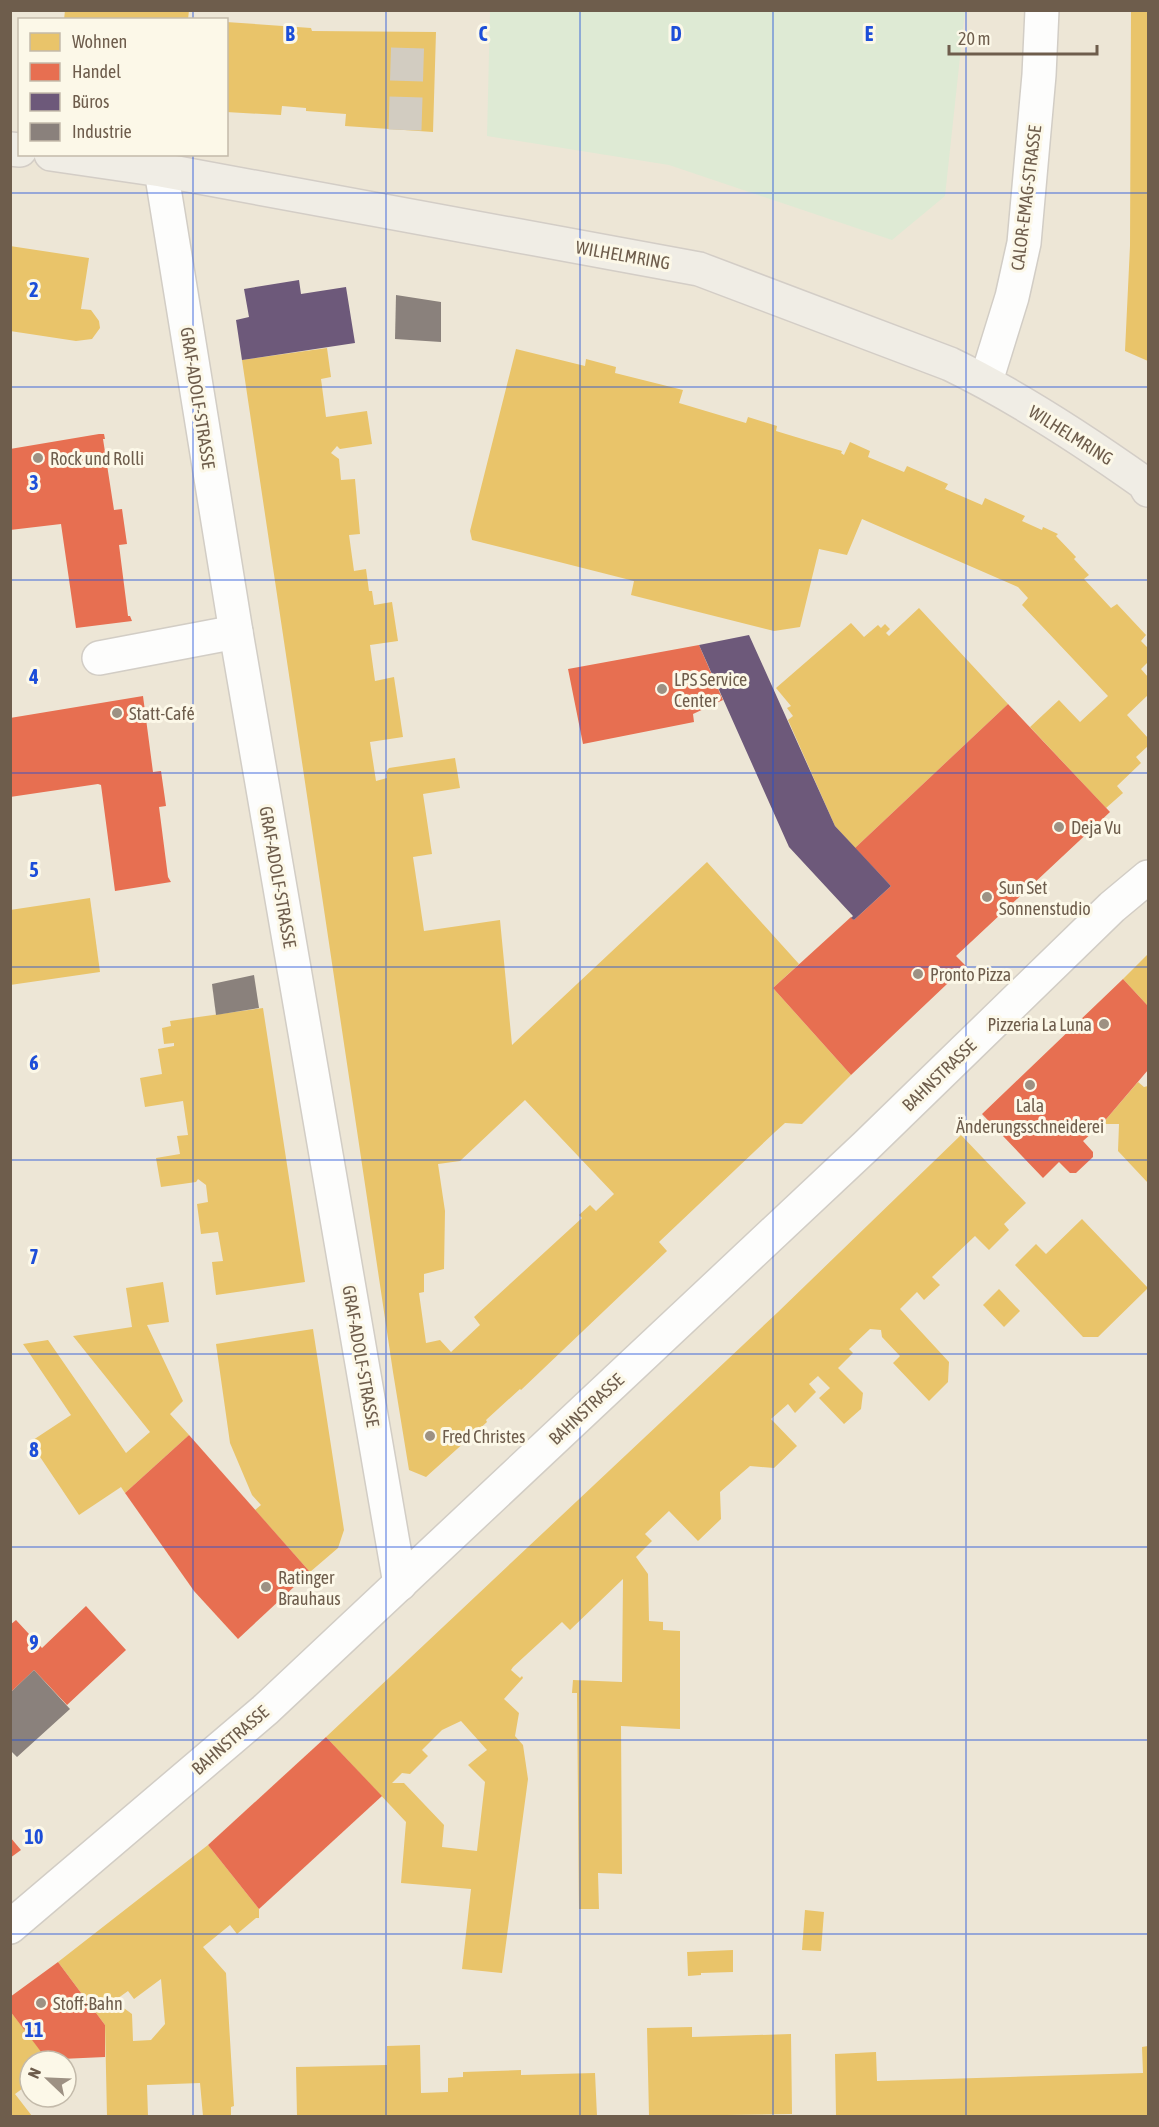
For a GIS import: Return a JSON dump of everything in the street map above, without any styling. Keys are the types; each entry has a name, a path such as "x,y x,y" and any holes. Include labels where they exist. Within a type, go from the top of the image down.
{"main road":[{"name":"WILHELMRING","path":"65,156 160,170 699,269 950,364 986,381 1095,448 1144,483 1149,490"}],"street":[{"name":"CALOR-EMAG-STRASSE","path":"986,381 1012,297 1024,243 1039,75 1042,10"},
{"name":"GRAF-ADOLF-STRASSE","path":"160,170 236,632 400,1584"},
{"path":"99,658 236,632"},
{"name":"BAHNSTRASSE","path":"10,1927 265,1710 866,1146 1112,907 1149,877"}],"shaded area":[{"path":"11,11 1148,11 1148,2116 11,2116"}],"green space":[{"path":"490,11 965,11 945,196 892,240 669,165 487,136"}],"building: Wohnen":[{"path":"65,10 189,10 188,18 64,18"},
{"path":"1131,10 1148,10 1148,361 1125,351 1130,246"},
{"path":"228,22 311,28 312,31 436,32 433,132 345,126 346,114 306,111 306,108 282,106 281,115 228,112"},
{"path":"10,246 89,258 81,309 91,310 99,321 100,328 92,339 76,341 10,331"},
{"path":"327,348 331,377 321,379 326,417 367,411 372,444 340,449 337,446 331,453 339,459 341,480 355,479 360,534 349,535 354,571 366,569 369,591 372,591 374,605 392,602 398,641 370,645 375,681 394,677 403,737 370,742 376,781 387,778 386,772 389,768 455,758 460,788 423,794 432,854 413,857 424,931 500,920 512,1045 707,862 799,964 773,988 851,1075 802,1124 785,1123 775,1132 659,1242 667,1251 426,1477 409,1470 242,360","holes":["525,1100 614,1194 596,1211 590,1205 579,1215 582,1218 474,1317 480,1325 451,1352 440,1340 426,1343 419,1293 424,1292 424,1274 444,1269 445,1211 438,1164 460,1161"]},
{"path":"516,349 585,366 586,359 616,367 615,373 683,390 679,403 746,423 748,417 777,426 776,431 842,451 844,455 850,442 870,451 868,457 904,472 907,466 948,484 945,489 982,505 985,498 1025,516 1022,521 1058,534 1056,536 1089,575 1084,579 1111,608 1117,604 1146,635 1141,641 1148,648 1148,662 1141,669 1148,677 1148,695 1127,715 1148,738 1148,746 1136,757 1141,763 1117,786 1123,793 1106,808 1030,727 1059,700 1080,722 1108,696 1022,605 1028,598 1018,587 862,519 847,555 819,549 800,627 774,631 631,595 634,581 472,540 470,531"},
{"path":"919,608 1008,704 855,848 835,826 788,720 793,716 787,708 791,706 776,688 851,623 864,637 878,625 881,628 885,624 890,629 886,633 889,636"},
{"path":"90,898 100,972 10,985 10,910"},
{"path":"1148,954 1148,1006 1123,979"},
{"path":"263,1008 305,1282 216,1295 212,1262 223,1261 218,1232 201,1234 197,1204 208,1202 206,1185 198,1179 196,1182 161,1187 156,1158 180,1154 177,1136 188,1135 183,1101 145,1107 140,1078 162,1074 158,1049 174,1046 174,1043 164,1044 162,1028 171,1026 170,1021"},
{"path":"1138,1082 1144,1087 1148,1086 1148,1183 1118,1151 1119,1124 1102,1124"},
{"path":"961,1135 1026,1203 1004,1224 1009,1230 989,1250 975,1236 932,1277 940,1285 924,1300 917,1292 900,1309 949,1362 948,1382 929,1401 893,1363 900,1356 882,1337 881,1330 870,1329 849,1349 853,1353 838,1368 863,1393 861,1409 844,1424 819,1398 830,1388 818,1376 809,1384 816,1392 795,1413 788,1404 771,1419 797,1446 774,1468 750,1466 720,1492 721,1519 698,1541 669,1511 645,1534 652,1541 636,1557 648,1574 649,1621 663,1622 663,1630 680,1631 680,1729 621,1726 622,1874 598,1873 599,1909 579,1909 577,1693 572,1693 573,1680 622,1682 623,1579 570,1630 562,1622 513,1667 511,1670 523,1678 504,1699 519,1713 515,1736 523,1745 528,1779 502,1973 462,1969 471,1889 401,1883 406,1822 326,1737 778,1312","holes":["461,1721 487,1750 468,1765 485,1782 477,1851 442,1847 444,1825 404,1783 392,1783 402,1773 410,1774 428,1756 422,1750 442,1730"]},
{"path":"1082,1219 1148,1288 1098,1337 1083,1337 1015,1265 1036,1244 1046,1254"},
{"path":"163,1282 169,1322 147,1325 183,1401 170,1414 189,1435 125,1493 121,1487 79,1515 30,1442 71,1415 23,1344 48,1340 126,1453 150,1432 73,1336 132,1327 126,1288"},
{"path":"999,1289 1020,1311 1004,1327 983,1305"},
{"path":"313,1329 344,1530 338,1548 310,1572 255,1510 261,1505 252,1495 230,1443 216,1344"},
{"path":"208,1845 259,1909 259,1918 237,1934 230,1925 203,1947 226,1973 234,2106 231,2107 231,2116 203,2116 200,2083 147,2085 148,2116 107,2116 105,2025 58,1962","holes":["161,1979 165,2024 151,2040 133,2041 132,2014 114,2001 128,1991 134,1999"]},
{"path":"805,1910 824,1912 821,1951 802,1950"},
{"path":"733,1950 733,1972 701,1973 701,1975 688,1976 687,1952"},
{"path":"10,2011 40,2049 18,2049 18,2092 15,2094 18,2098 18,2109 27,2109 32,2116 10,2116"},
{"path":"692,2027 692,2037 791,2034 792,2114 649,2116 647,2028"},
{"path":"420,2045 421,2093 448,2092 448,2078 463,2077 463,2072 521,2070 521,2075 595,2073 597,2116 297,2116 296,2067 387,2065 387,2046"},
{"path":"1148,2046 1148,2116 836,2116 835,2054 876,2052 877,2081 1143,2073 1142,2047"}],"building: Handel":[{"path":"104,434 105,439 103,439 114,510 122,509 127,544 119,545 128,616 132,621 76,628 61,524 10,530 10,449"},
{"path":"699,645 723,700 693,714 694,722 583,744 568,669"},
{"path":"143,696 153,772 161,771 166,806 159,807 168,877 171,882 115,891 101,785 10,797 10,718"},
{"path":"1008,704 1110,812 956,956 966,966 851,1075 773,988 851,917 854,920 891,886 855,848"},
{"path":"1123,979 1148,1006 1148,1070 1102,1124 1083,1141 1093,1152 1093,1157 1076,1173 1070,1173 1059,1162 1043,1178 982,1114"},
{"path":"189,1435 310,1572 238,1639 194,1591 125,1493"},
{"path":"86,1606 126,1650 67,1705 34,1670 12,1691 10,1625 16,1620 42,1648"},
{"path":"326,1737 382,1796 259,1909 208,1845"},
{"path":"10,1837 21,1850 10,1858"},
{"path":"58,1962 105,2025 105,2057 78,2058 78,2049 39,2049 10,2011 10,1997"}],"building: Büros":[{"path":"299,280 301,294 346,287 355,343 242,360 236,320 249,317 244,289"},
{"path":"749,635 835,826 891,886 854,920 851,918 853,916 789,847 699,645"}],"building: Industrie":[{"path":"396,295 441,302 441,342 395,339"},
{"path":"254,975 259,1008 216,1015 212,984"},
{"path":"34,1670 70,1709 17,1757 10,1750 10,1690 12,1691"}],"tunnel":[{"path":"405,130 408,32"}],"place":[{"name":"Rock und Rolli","path":"38,458"},
{"name":"LPS Service Center","path":"662,689"},
{"name":"Statt-Café","path":"117,713"},
{"name":"Deja Vu","path":"1059,827"},
{"name":"Sun Set Sonnenstudio","path":"987,897"},
{"name":"Pronto Pizza","path":"918,974"},
{"name":"Pizzeria La Luna","path":"1104,1024"},
{"name":"Lala Änderungsschneiderei","path":"1030,1085"},
{"name":"Fred Christes","path":"430,1436"},
{"name":"Ratinger Brauhaus","path":"266,1587"},
{"name":"Stoff-Bahn","path":"41,2003"}]}
